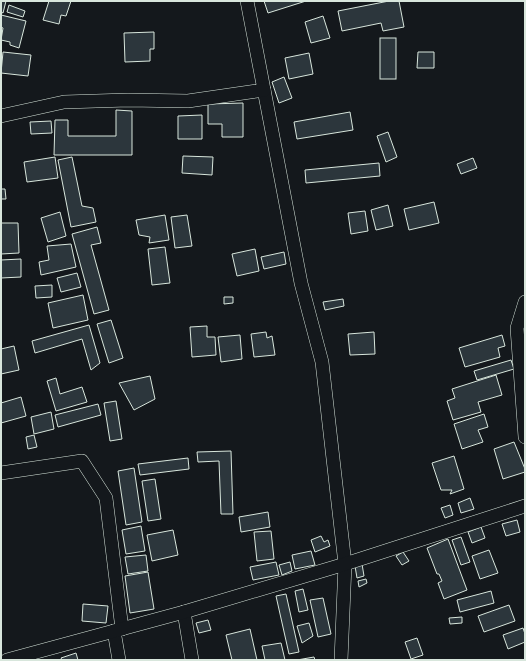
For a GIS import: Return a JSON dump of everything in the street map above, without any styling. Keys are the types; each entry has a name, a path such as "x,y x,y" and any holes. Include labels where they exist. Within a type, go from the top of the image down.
{"street":[{"path":"247,1 301,283 322,362 345,564 341,660"},
{"path":"1,116 64,102 128,100 188,101 264,90"},
{"path":"525,302 516,328 525,437"},
{"path":"1,473 82,461 106,498 118,630 119,660"},
{"path":"7,660 184,612 345,564 525,506"},
{"path":"184,612 192,660"}],"building":[{"path":"1,1 6,1 3,13 1,12"},
{"path":"49,1 71,1 66,16 61,15 59,24 43,20"},
{"path":"264,1 306,1 268,13"},
{"path":"389,1 399,1 404,27 383,31 381,23 342,31 338,11"},
{"path":"9,5 25,11 23,17 7,12"},
{"path":"1,15 26,21 19,48 10,45 10,42 1,40 3,28 1,27"},
{"path":"323,16 330,38 311,43 305,22"},
{"path":"154,32 154,49 150,49 150,61 125,62 124,33"},
{"path":"380,38 396,38 396,79 380,79"},
{"path":"3,52 31,55 28,76 1,73"},
{"path":"418,52 434,52 434,68 417,68"},
{"path":"309,53 313,74 289,79 285,58"},
{"path":"284,77 292,98 279,103 272,82"},
{"path":"243,103 243,137 222,137 222,124 208,124 208,104"},
{"path":"116,110 132,111 132,155 54,155 55,120 68,120 68,136 116,136"},
{"path":"350,112 353,130 297,139 294,122"},
{"path":"202,115 202,139 178,139 178,116"},
{"path":"51,121 52,133 31,134 30,122"},
{"path":"388,132 397,157 386,162 377,136"},
{"path":"183,156 213,157 212,175 182,173"},
{"path":"55,157 58,178 27,182 24,162"},
{"path":"72,157 82,206 93,208 96,222 71,227 58,160"},
{"path":"473,158 477,168 461,174 457,164"},
{"path":"379,163 380,176 306,183 305,170"},
{"path":"1,189 5,189 6,199 1,199"},
{"path":"434,202 439,223 409,230 404,209"},
{"path":"388,205 393,226 376,230 371,210"},
{"path":"365,211 368,231 351,234 348,213"},
{"path":"60,212 66,236 48,242 41,218"},
{"path":"165,215 169,240 149,243 150,237 139,235 136,220"},
{"path":"187,215 192,246 175,248 171,217"},
{"path":"1,223 18,223 19,253 1,254"},
{"path":"97,227 101,243 91,245 109,310 94,314 72,234"},
{"path":"71,244 76,267 41,275 39,262 49,260 47,246"},
{"path":"165,247 170,283 152,285 148,249"},
{"path":"255,249 259,271 237,276 232,254"},
{"path":"284,252 286,264 264,269 261,257"},
{"path":"21,259 21,277 1,278 1,260"},
{"path":"77,273 81,287 61,292 57,278"},
{"path":"52,285 52,297 36,298 35,286"},
{"path":"83,295 88,320 53,328 48,303"},
{"path":"224,297 233,297 233,303 224,304"},
{"path":"343,299 344,306 325,310 323,302"},
{"path":"111,320 123,358 109,363 97,324"},
{"path":"89,325 100,363 91,370 82,339 35,353 32,341"},
{"path":"207,326 207,337 215,337 216,355 192,357 190,327"},
{"path":"266,332 267,338 272,336 275,355 254,357 251,334"},
{"path":"374,332 375,354 350,355 348,334"},
{"path":"240,335 242,359 221,362 218,337"},
{"path":"502,335 505,346 498,348 500,357 465,367 459,348"},
{"path":"14,346 19,370 1,374 1,349"},
{"path":"511,360 514,369 477,380 474,371"},
{"path":"496,375 502,395 478,402 481,412 453,420 447,401 455,398 452,389"},
{"path":"150,376 155,399 134,410 119,383"},
{"path":"56,378 60,394 82,387 87,402 56,411 47,381"},
{"path":"21,397 26,416 1,423 1,403"},
{"path":"116,401 122,439 110,441 104,403"},
{"path":"98,404 101,415 58,427 55,415"},
{"path":"51,412 54,429 34,434 31,417"},
{"path":"484,414 488,427 478,430 483,442 462,449 454,424"},
{"path":"34,435 37,447 28,449 26,437"},
{"path":"514,442 525,472 503,479 494,449"},
{"path":"231,451 233,514 221,514 219,461 198,462 197,452"},
{"path":"454,456 464,489 450,494 452,490 441,490 432,463"},
{"path":"188,458 189,469 140,475 138,464"},
{"path":"134,468 142,522 126,525 118,471"},
{"path":"155,479 161,519 148,521 142,481"},
{"path":"470,498 474,509 461,513 458,503"},
{"path":"450,505 453,515 445,518 441,508"},
{"path":"268,512 270,527 241,532 239,517"},
{"path":"517,520 520,532 506,536 502,524"},
{"path":"141,526 145,551 126,554 122,530"},
{"path":"481,527 485,538 472,543 468,532"},
{"path":"173,530 178,555 152,561 147,535"},
{"path":"271,531 274,559 257,561 254,532"},
{"path":"321,536 324,542 328,540 330,546 315,552 311,540"},
{"path":"461,537 470,562 461,565 452,540"},
{"path":"448,539 467,590 444,599 438,583 442,581 439,574 437,574 427,548"},
{"path":"489,550 498,573 480,579 472,556"},
{"path":"311,551 315,565 295,569 292,555"},
{"path":"403,552 409,561 402,565 396,556"},
{"path":"146,555 148,571 128,574 125,557"},
{"path":"276,562 279,575 253,580 250,567"},
{"path":"290,562 292,571 282,575 279,565"},
{"path":"362,564 364,576 357,578 355,566"},
{"path":"148,572 154,609 130,613 125,576"},
{"path":"366,579 367,583 359,587 358,581"},
{"path":"303,589 308,610 299,612 295,591"},
{"path":"491,591 494,603 460,612 457,600"},
{"path":"286,594 299,652 289,654 276,596"},
{"path":"323,598 331,634 318,637 310,600"},
{"path":"83,604 108,606 106,623 82,621"},
{"path":"509,605 515,621 484,632 478,616"},
{"path":"462,617 462,623 450,624 449,618"},
{"path":"208,620 211,630 199,633 196,623"},
{"path":"309,623 313,636 302,643 297,626"},
{"path":"523,628 525,642 508,649 503,635"},
{"path":"250,629 257,660 232,660 226,635"},
{"path":"417,638 423,655 411,659 405,642"},
{"path":"281,643 285,660 265,660 262,646"},
{"path":"76,653 78,660 62,660 61,658"},
{"path":"314,657 315,660 297,660"}]}
